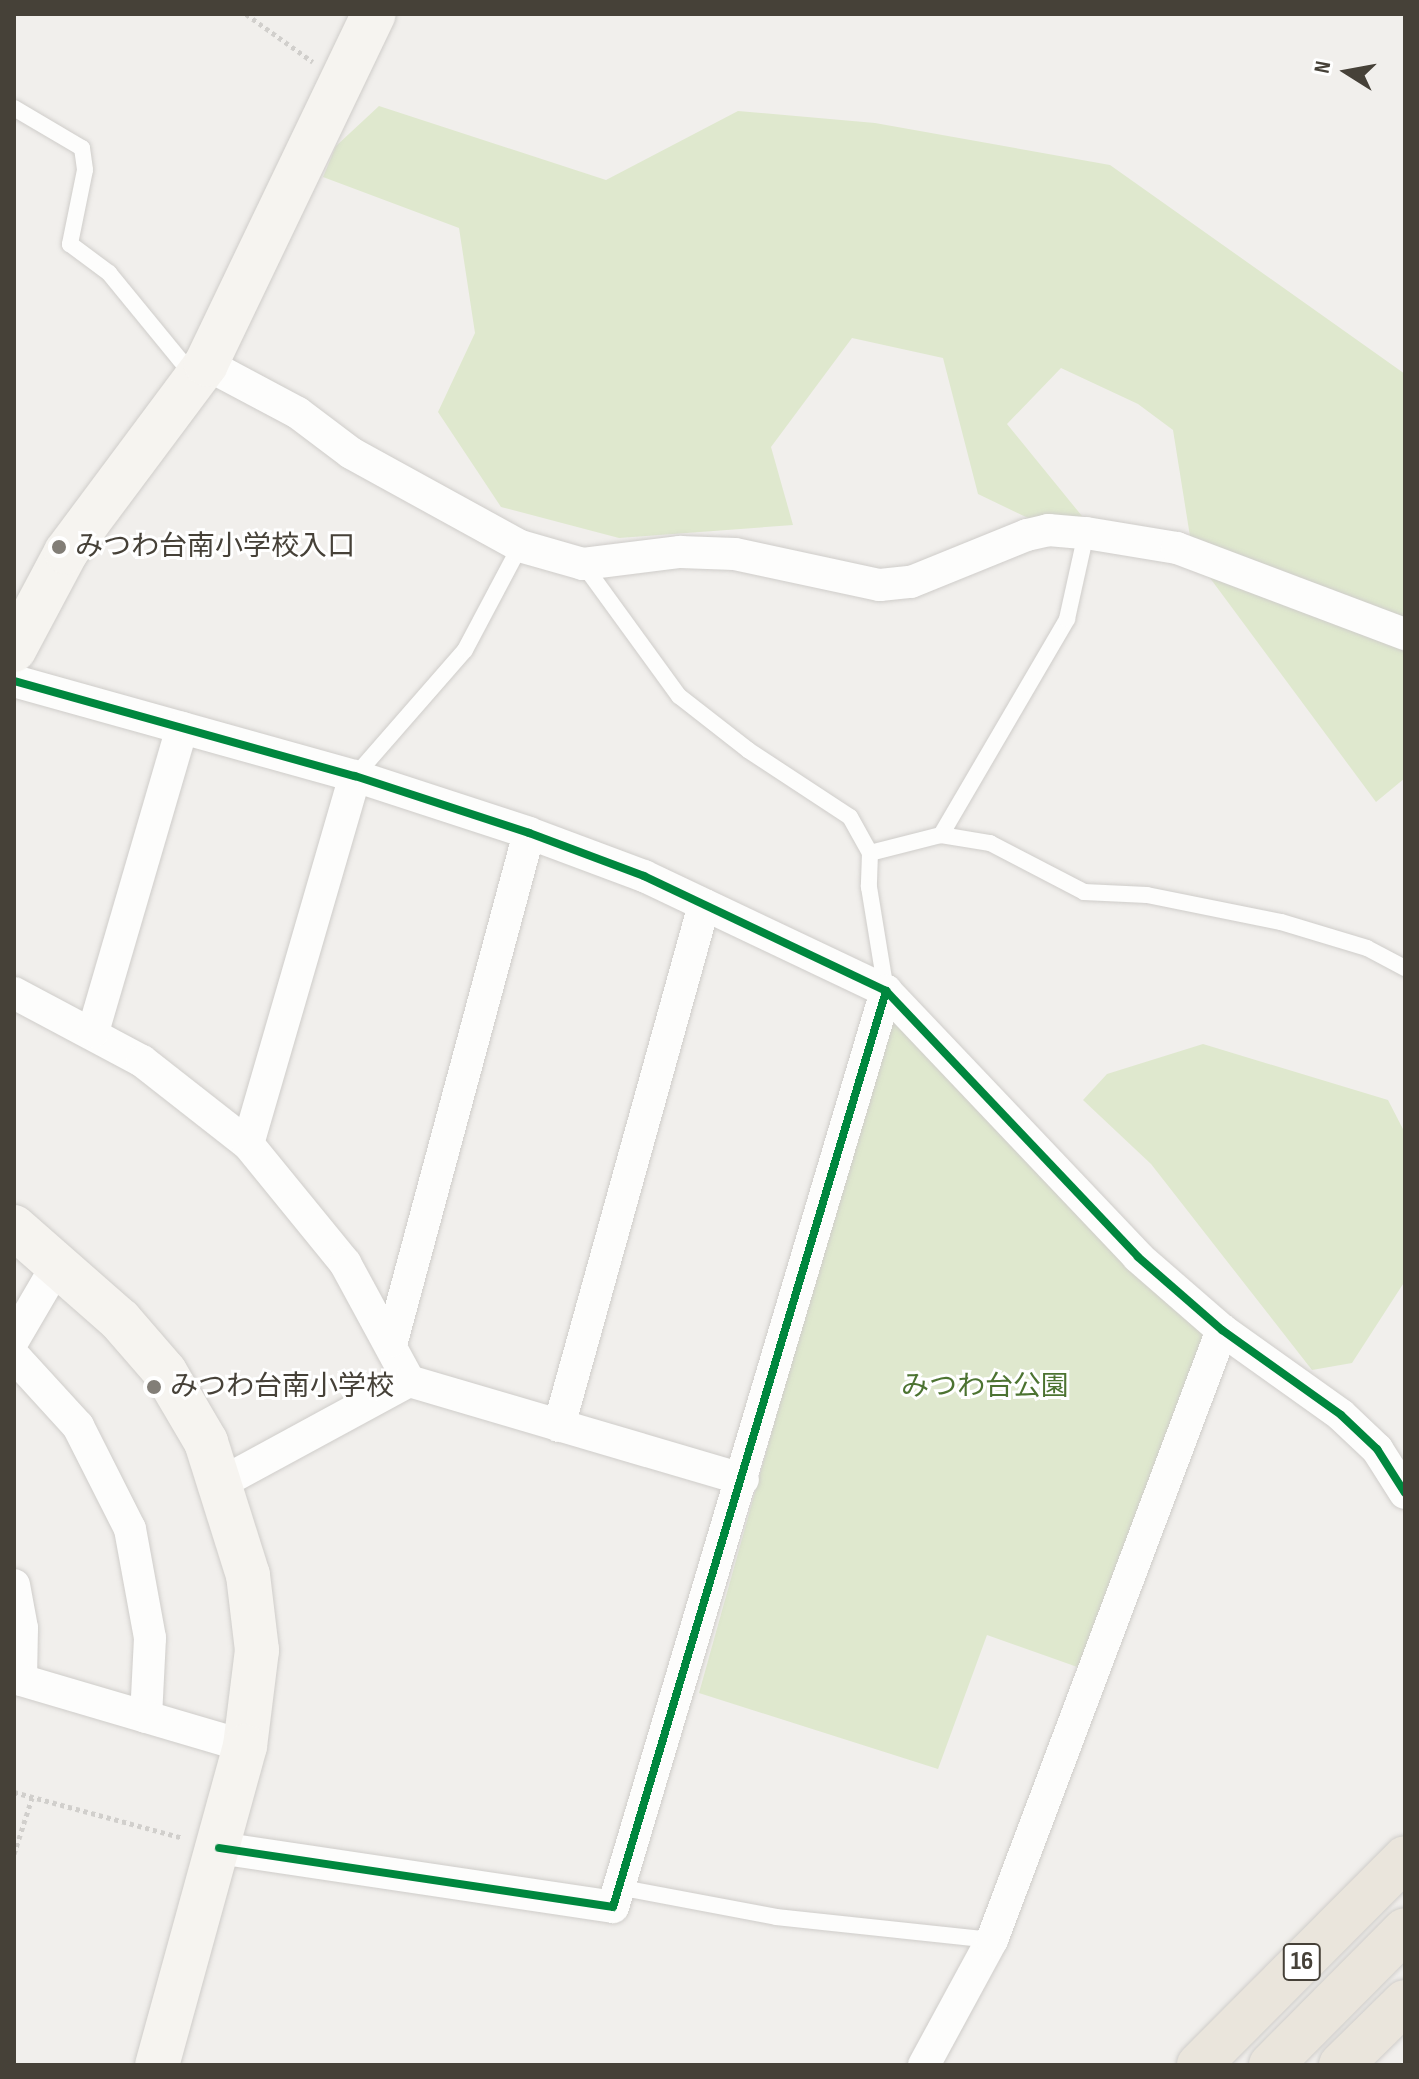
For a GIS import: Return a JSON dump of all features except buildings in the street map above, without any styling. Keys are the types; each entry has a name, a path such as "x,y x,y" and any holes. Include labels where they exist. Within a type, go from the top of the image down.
{"highway":[{"name":"16","path":"1199,2065 1405,1858"},
{"path":"1271,2065 1405,1930"},
{"path":"1341,2065 1405,2002"}],"street":[{"path":"14,650 66,552 200,371 374,14"},
{"path":"200,371 298,413 351,453 520,546 583,564 680,552 735,554 880,585 911,582 1027,535 1048,530 1086,533 1177,548 1405,634"},
{"path":"14,681 355,776 529,833 704,905 886,991 1138,1257 1222,1330 1341,1415 1377,1449 1404,1485"},
{"path":"93,1032 182,728"},
{"path":"248,1144 355,776"},
{"path":"392,1341 529,833"},
{"path":"559,1426 704,905"},
{"path":"219,1848 613,1907 623,1888 886,991"},
{"path":"14,993 93,1032 142,1061 248,1144 313,1218 392,1341 409,1381"},
{"path":"14,1227 59,1262 165,1372 206,1442 248,1575 257,1650 245,1746 157,2065"},
{"path":"14,1339 59,1262"},
{"path":"924,2065 992,1940 1222,1330"},
{"path":"14,1356 78,1426 130,1529 150,1638 146,1717"},
{"path":"221,1483 409,1381 743,1479"},
{"path":"14,1585 22,1628 18,1679 245,1746"}],"lane":[{"path":"14,108 82,148 85,170 70,244 109,273 200,371"},
{"path":"941,835 1067,619 1086,533"},
{"path":"355,776 465,650 520,546"},
{"path":"583,564 679,696 748,750 850,817 870,853 869,887 886,991"},
{"path":"870,853 941,835 990,843 1084,892 1147,895 1281,922 1367,948 1405,968"},
{"path":"623,1888 776,1917 992,1940"}],"path":[{"path":"246,14 340,81"},
{"path":"14,1792 219,1848"},
{"path":"14,1854 32,1798"}],"green space":[{"path":"379,106 606,180 738,111 875,123 1110,165 1405,374 1405,778 1376,802 1193,555 1173,430 1138,404 1061,368 1007,424 1086,521 1030,519 978,494 943,358 852,338 771,447 793,525 619,538 501,507 438,412 475,333 459,228 323,177 336,146"},
{"name":"みつわ台公園","path":"889,1012 1210,1337 1083,1669 987,1635 938,1769 699,1693"},
{"path":"1203,1044 1388,1100 1405,1133 1405,1281 1352,1363 1312,1370 1151,1164 1083,1100 1107,1074"}],"cycle path":[{"path":"14,681 355,776 529,833 644,876 886,991 1138,1257 1222,1330 1341,1415 1377,1449 1405,1493"},
{"path":"219,1848 613,1907 886,991"}],"place":[{"name":"みつわ台南小学校入口","path":"59,547"},
{"name":"みつわ台南小学校","path":"154,1387"}]}
